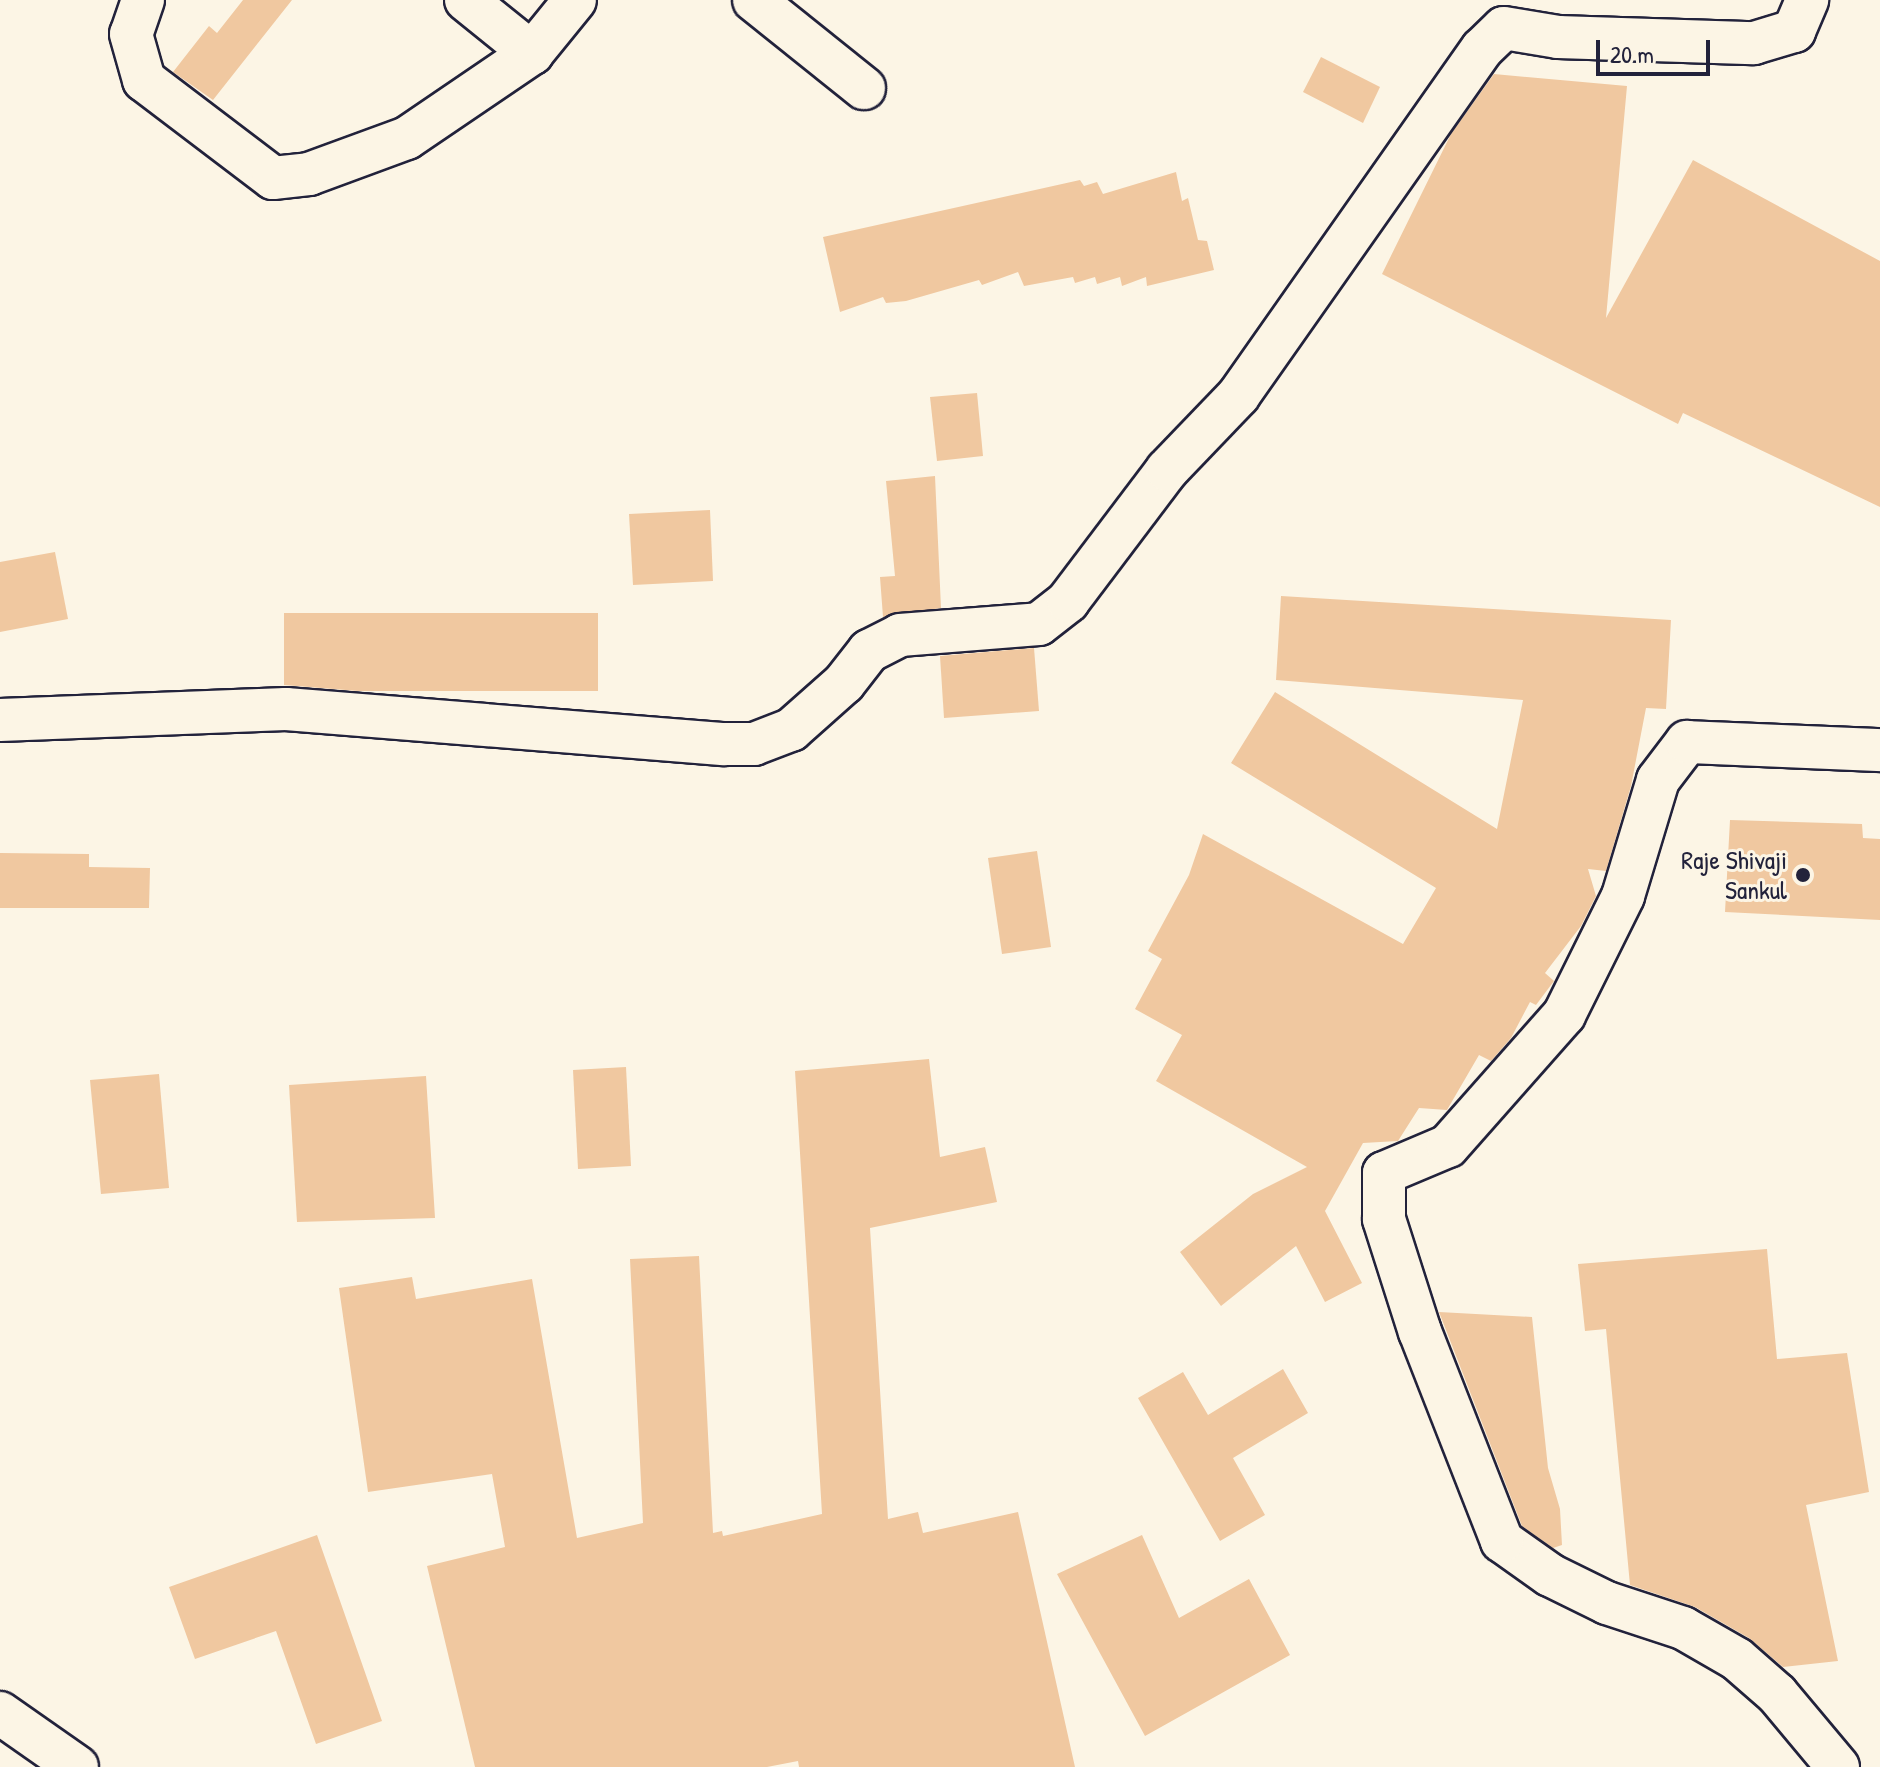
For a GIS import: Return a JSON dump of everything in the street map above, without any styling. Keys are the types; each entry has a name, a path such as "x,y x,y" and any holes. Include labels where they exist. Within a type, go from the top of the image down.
{"street":[{"path":"143,0 131,34 144,80 273,178 309,174 407,138 532,53 575,0"},
{"path":"466,0 532,53"},
{"path":"754,0 864,88"},
{"path":"0,720 286,709 725,744 754,744 791,730 844,683 869,651 900,635 1039,624 1068,601 1167,470 1238,396 1482,49 1504,28 1558,37 1754,43 1794,31 1807,0"},
{"path":"1838,1767 1777,1694 1737,1659 1683,1628 1607,1603 1564,1582 1502,1541 1384,1219 1384,1173 1448,1146 1564,1015 1623,896 1658,780 1687,742 1880,750"},
{"path":"0,1713 77,1767"}],"building":[{"path":"243,0 292,0 213,100 173,72 209,26 217,33"},
{"path":"1321,57 1380,87 1363,123 1303,92"},
{"path":"1494,74 1627,86 1606,318 1693,160 1880,261 1880,507 1683,413 1678,424 1382,274 1451,134"},
{"path":"1176,172 1182,201 1188,198 1198,240 1207,241 1214,270 1147,286 1146,277 1122,286 1120,277 1097,284 1095,277 1075,283 1073,277 1024,286 1018,272 982,285 979,280 906,301 886,303 883,297 840,312 823,237 1080,180 1084,186 1097,182 1103,194"},
{"path":"977,393 983,456 937,461 930,397"},
{"path":"935,476 941,608 883,617 880,577 895,576 886,481"},
{"path":"710,510 713,581 633,585 629,514"},
{"path":"55,552 68,619 0,632 0,562"},
{"path":"1281,596 1671,620 1666,709 1646,708 1631,786 1606,871 1588,869 1596,896 1581,926 1545,973 1554,981 1536,1005 1530,1002 1511,1038 1491,1061 1479,1055 1447,1110 1419,1108 1398,1141 1363,1143 1325,1211 1362,1283 1325,1302 1296,1246 1221,1306 1180,1252 1253,1194 1307,1167 1156,1081 1182,1035 1135,1009 1162,959 1148,951 1189,875 1203,834 1403,944 1436,888 1231,763 1275,692 1497,829 1523,700 1276,680"},
{"path":"284,613 598,613 598,691 358,691 284,685"},
{"path":"1034,648 1039,711 944,718 940,656"},
{"name":"Raje Shivaji Sankul","path":"1730,820 1862,824 1863,838 1880,839 1880,920 1725,912"},
{"path":"1037,851 1051,947 1002,954 988,858"},
{"path":"0,853 89,854 89,867 150,868 149,908 0,908"},
{"path":"929,1059 940,1157 985,1147 997,1202 870,1228 888,1519 918,1512 923,1533 1018,1512 1075,1767 799,1767 798,1761 767,1767 475,1767 427,1566 505,1547 492,1474 368,1492 339,1288 412,1277 416,1299 532,1279 577,1538 643,1523 630,1259 699,1256 713,1533 722,1531 723,1536 822,1514 795,1071"},
{"path":"626,1067 631,1166 578,1169 573,1070"},
{"path":"159,1074 169,1188 101,1194 90,1080"},
{"path":"426,1076 435,1218 297,1222 289,1085"},
{"path":"1767,1249 1777,1359 1847,1353 1869,1492 1806,1505 1838,1661 1783,1667 1749,1638 1695,1607 1630,1585 1606,1329 1585,1331 1578,1264"},
{"path":"1439,1312 1532,1317 1548,1468 1560,1509 1562,1545 1553,1548 1522,1526"},
{"path":"1283,1369 1308,1413 1233,1458 1265,1515 1220,1541 1138,1398 1183,1372 1208,1415"},
{"path":"317,1535 382,1721 316,1744 276,1631 195,1659 169,1587"},
{"path":"1142,1535 1179,1618 1249,1579 1290,1655 1145,1736 1057,1574"}],"place":[{"name":"Raje Shivaji Sankul","path":"1803,875"}]}
